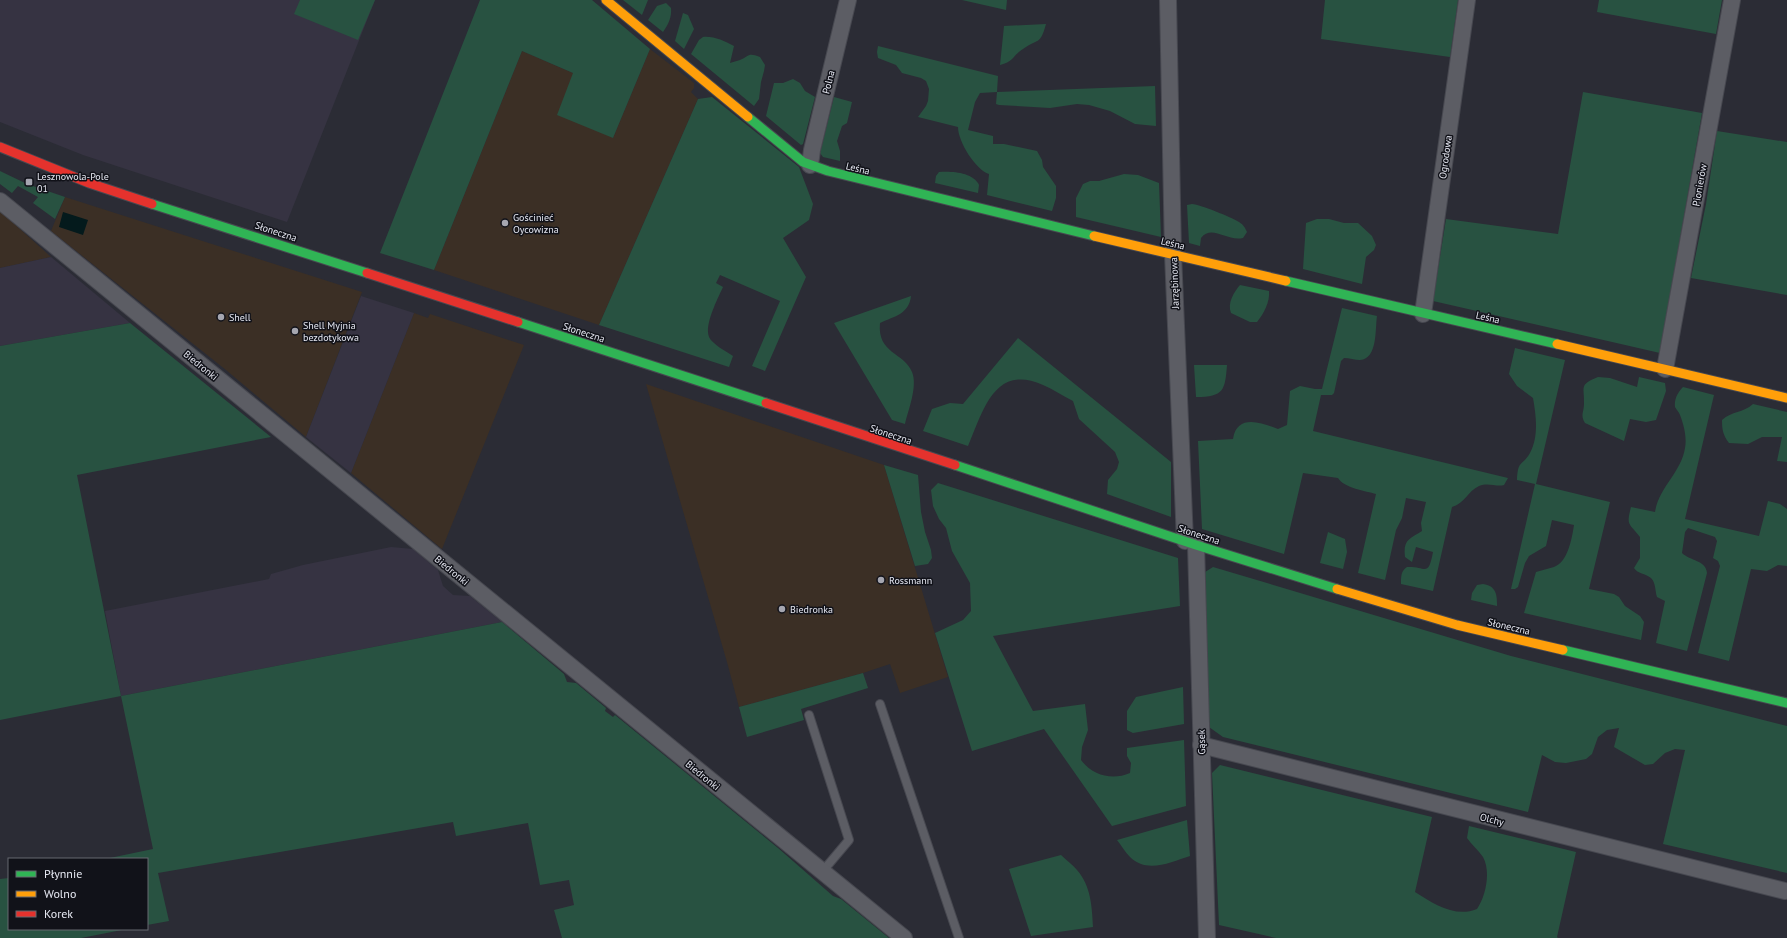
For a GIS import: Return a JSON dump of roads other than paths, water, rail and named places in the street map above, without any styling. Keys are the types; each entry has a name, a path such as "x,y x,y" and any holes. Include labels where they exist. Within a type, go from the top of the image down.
{"main road":[{"name":"Leśna","path":"606,0 803,162 810,165 909,192 1423,314 1787,398"},
{"name":"Słoneczna","path":"0,147 89,183 668,370 860,435 1190,543 1448,623 1787,703"}],"street":[{"name":"Polna","path":"810,165 812,150 848,0"},
{"name":"Jarzębinowa","path":"1168,0 1173,254 1190,543"},
{"name":"Ogrodowa","path":"1423,314 1467,0"},
{"name":"Pionierów","path":"1665,369 1732,0"},
{"name":"Biedronki","path":"0,201 904,938"},
{"name":"Gąsek","path":"1190,543 1201,745 1207,938"},
{"name":"Olchy","path":"1201,745 1785,891"}],"lane":[{"path":"880,704 960,938"},
{"path":"809,715 850,840 822,872"}],"place":[{"name":"Lesznowola-Pole 01","path":"29,182"},
{"name":"Gościnieć Oycowizna","path":"505,223"},
{"name":"Shell","path":"221,317"},
{"name":"Shell Myjnia bezdotykowa","path":"295,331"},
{"name":"Rossmann","path":"881,580"},
{"name":"Biedronka","path":"782,609"}]}
